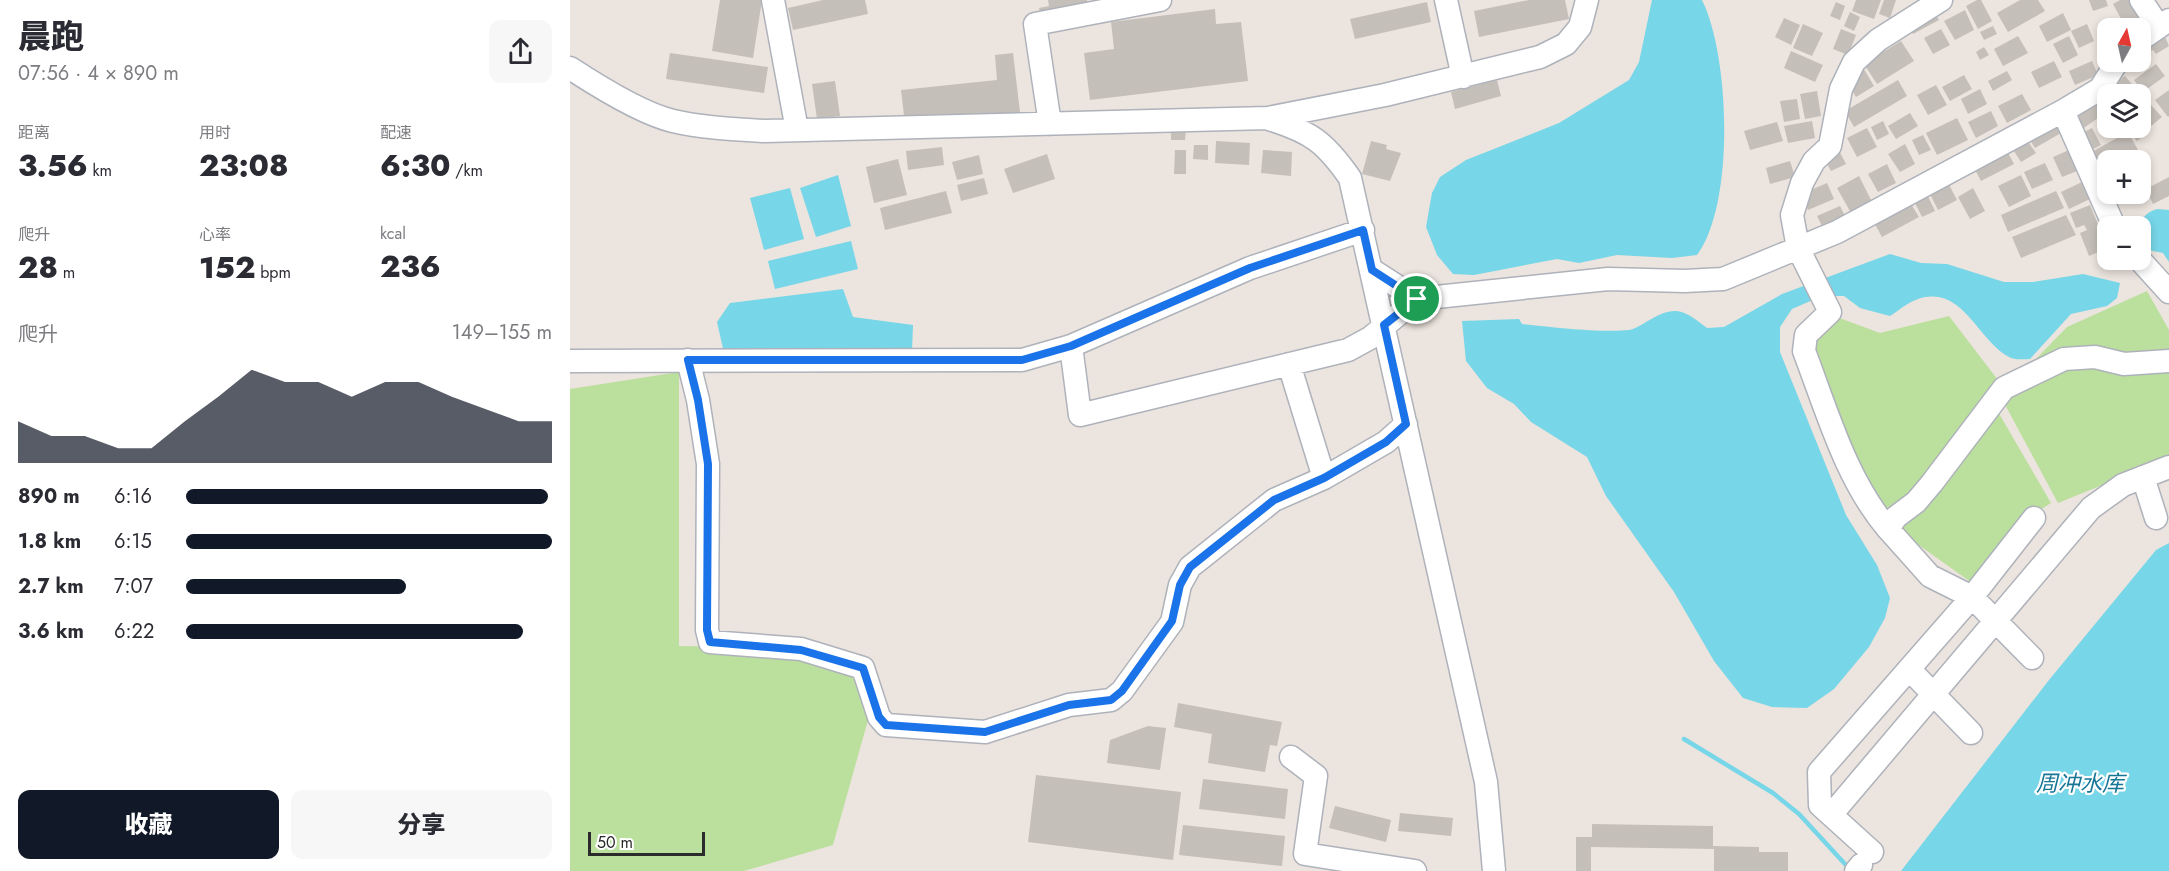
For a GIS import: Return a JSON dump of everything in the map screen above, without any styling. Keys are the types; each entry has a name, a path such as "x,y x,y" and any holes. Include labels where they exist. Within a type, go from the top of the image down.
{"street":[{"path":"773,0 797,130"},
{"path":"1050,124 1035,24 1160,0"},
{"path":"1446,0 1462,77"},
{"path":"570,68 600,88 670,120 716,128 797,130 1268,118 1462,77 1540,57 1566,44 1580,27 1587,0"},
{"path":"1941,0 1878,40 1854,62 1841,89 1830,146 1814,162 1802,183 1792,215 1798,248 1830,312 1806,335 1804,351 1854,476 1873,512 1930,576 1972,597 2032,658"},
{"path":"2141,0 2164,23 2151,32"},
{"path":"1071,346 1080,415 1348,350 1370,338 1417,299 1608,279 1685,281 1723,279 1837,232 2063,111 2100,89 2111,72"},
{"path":"2063,111 2110,216"},
{"path":"1268,118 1302,129 1332,152 1350,178 1486,782 1494,871"},
{"path":"570,361 1022,360 1071,346 1250,268 1363,230"},
{"path":"1372,270 1417,299"},
{"path":"2149,270 2169,292"},
{"path":"1888,530 1896,517 1916,502 1932,483 2004,388 2064,359 2096,357 2124,364 2169,362"},
{"path":"688,360 698,400 708,464 707,630 710,642 801,650 863,668 879,717 886,725 985,732 1069,705 1111,700 1122,691 1172,621 1180,585 1190,567 1274,500 1324,478 1386,442 1406,424"},
{"path":"1289,364 1324,478"},
{"path":"1831,814 2091,508 2123,485 2169,466"},
{"path":"2143,477 2156,519"},
{"path":"1863,863 1831,814 1820,805 1819,772 1972,597 2034,518"},
{"path":"1909,669 1971,733"},
{"path":"1291,757 1316,776 1305,854 1415,871"}],"green space":[{"path":"2147,291 2169,330 2169,352 2033,362 2067,327"},
{"path":"1834,316 1880,333 1949,316 2004,388 1913,498 1879,511 1809,352 1811,337"},
{"path":"2065,368 2169,371 2169,458 2058,503 2003,401"},
{"path":"679,372 679,646 735,647 821,659 871,687 868,720 833,845 744,871 570,871 570,389"},
{"path":"1997,410 2051,503 2029,517 1975,585 1899,531"}],"water":[{"path":"1652,0 1702,0 1718,56 1723,92 1723,167 1718,202 1709,232 1697,255 1672,258 1617,255 1579,263 1557,259 1474,275 1453,274 1437,255 1426,227 1432,193 1440,177 1466,160 1559,123 1629,80 1639,62"},
{"path":"838,175 851,226 816,237 800,188"},
{"path":"790,188 804,239 764,250 750,198"},
{"path":"2157,209 2169,210 2169,262 2163,253 2151,251 2151,216 2145,216"},
{"path":"851,241 858,269 775,289 768,261"},
{"path":"1890,254 1921,263 1947,264 2004,282 2033,282 2083,274 2120,283 2117,298 2107,306 2071,314 2030,359 2011,358 1999,351 1959,307 1947,300 1934,297 1914,300 1890,316 1860,308 1844,296 1822,296 1792,309 1780,327 1780,352 1846,515 1877,565 1890,598 1885,618 1869,647 1834,689 1807,708 1772,707 1743,698 1714,661 1674,592 1606,496 1587,457 1531,422 1514,404 1487,388 1466,361 1462,321 1519,319 1522,324 1618,331 1638,327 1664,313 1678,311 1691,316 1707,328 1724,327 1782,294"},
{"path":"843,289 853,317 913,325 912,352 724,353 717,322 730,303"},
{"name":"周冲水库","path":"2169,543 2169,871 1901,871 2049,680 2156,550"}],"building":[{"path":"720,0 762,0 753,58 712,51"},
{"path":"823,0 865,0 868,14 793,30 788,8"},
{"path":"1048,0 1087,0 1089,13 1042,23 1039,8 1049,6"},
{"path":"1529,0 1565,0 1569,19 1479,37 1474,11"},
{"path":"1856,0 1881,0 1874,19 1852,11"},
{"path":"1884,0 1896,0 1890,18 1879,14"},
{"path":"1981,0 1992,21 1978,29 1966,6"},
{"path":"2020,0 2038,0 2045,11 2008,32 1997,13"},
{"path":"2089,0 2106,0 2108,6 2093,11"},
{"path":"2120,0 2135,0 2145,18 2121,18 2113,4"},
{"path":"1427,2 1431,22 1355,39 1350,19"},
{"path":"1836,2 1845,6 1840,20 1830,16"},
{"path":"1215,9 1216,24 1241,22 1248,81 1090,100 1084,53 1114,49 1111,22"},
{"path":"1965,10 1974,30 1955,40 1944,21"},
{"path":"1850,12 1860,17 1854,31 1844,26"},
{"path":"1935,13 1939,20 1913,34 1909,26"},
{"path":"2063,13 2071,30 2047,42 2039,26"},
{"path":"1784,18 1800,25 1791,45 1775,37"},
{"path":"1803,24 1823,33 1812,56 1793,48"},
{"path":"2087,24 2094,41 2079,48 2071,31"},
{"path":"1993,26 1997,34 1984,40 1980,32"},
{"path":"1841,29 1856,35 1848,55 1833,49"},
{"path":"1941,29 1950,45 1933,54 1924,38"},
{"path":"2163,32 2169,46 2156,54 2153,50 2151,51 2151,39"},
{"path":"2018,36 2028,53 2003,66 1994,49"},
{"path":"2069,36 2078,55 2063,63 2053,44"},
{"path":"1901,41 1914,61 1877,84 1864,64"},
{"path":"1984,47 1989,55 1980,60 1976,52"},
{"path":"1791,51 1823,65 1815,82 1784,68"},
{"path":"670,53 768,67 764,93 666,79"},
{"path":"1013,53 1020,112 905,124 901,90 997,80 995,55"},
{"path":"2054,61 2062,77 2039,88 2031,72"},
{"path":"2092,61 2098,75 2075,85 2069,71"},
{"path":"2156,64 2165,76 2151,86 2151,84 2137,84 2134,80 2145,72 2151,72 2151,68"},
{"path":"1862,66 1874,86 1856,97 1844,77"},
{"path":"2007,71 2012,80 1993,91 1988,81"},
{"path":"1964,75 1972,89 1950,101 1942,87"},
{"path":"2125,76 2132,84 2114,84"},
{"path":"1497,80 1501,96 1455,109 1451,92"},
{"path":"1898,80 1907,96 1854,127 1845,111"},
{"path":"835,81 840,116 817,119 812,84"},
{"path":"1936,85 1947,105 1928,115 1917,95"},
{"path":"1980,89 1987,104 1968,114 1961,99"},
{"path":"2169,90 2169,116 2168,117 2155,100"},
{"path":"1817,91 1821,116 1805,119 1800,94"},
{"path":"2022,94 2031,110 2007,123 1998,106"},
{"path":"2097,98 2097,119 2078,132 2068,118"},
{"path":"1797,99 1800,119 1784,122 1780,101"},
{"path":"2151,105 2162,117 2151,126"},
{"path":"1991,111 1998,126 1976,138 1968,122"},
{"path":"1910,113 1918,126 1896,139 1888,126"},
{"path":"1957,118 1968,140 1937,155 1926,133"},
{"path":"2053,119 2061,133 2035,148 2027,135"},
{"path":"1812,121 1815,138 1788,143 1784,126"},
{"path":"1883,121 1889,134 1877,140 1871,127"},
{"path":"1777,122 1783,141 1750,150 1744,131"},
{"path":"1171,126 1186,127 1185,140 1171,140"},
{"path":"1867,128 1877,147 1857,157 1847,138"},
{"path":"2092,128 2101,145 2086,153 2078,135"},
{"path":"1923,135 1931,150 1919,155 1912,140"},
{"path":"2024,136 2036,153 2021,162 2010,145"},
{"path":"2117,138 2131,138 2138,150 2097,150 2097,173 2086,155"},
{"path":"1216,141 1250,143 1249,165 1215,163"},
{"path":"1371,141 1387,145 1386,149 1401,153 1390,181 1362,174"},
{"path":"1905,144 1915,164 1900,172 1888,154"},
{"path":"1194,145 1208,145 1208,160 1193,159"},
{"path":"1836,145 1846,164 1831,171 1821,153"},
{"path":"942,147 944,165 908,170 906,151"},
{"path":"2005,147 2014,164 1981,181 1972,164"},
{"path":"1175,150 1186,150 1186,174 1174,174"},
{"path":"1263,150 1292,152 1291,176 1261,173"},
{"path":"2069,150 2077,171 2062,177 2053,157"},
{"path":"1047,154 1055,179 1013,193 1004,169"},
{"path":"979,155 983,174 957,180 952,162"},
{"path":"898,159 907,195 874,203 866,167"},
{"path":"1790,161 1795,177 1770,184 1766,168"},
{"path":"2045,163 2053,180 2032,189 2024,172"},
{"path":"1887,164 1896,183 1878,192 1868,174"},
{"path":"2021,175 2031,196 2009,207 1998,186"},
{"path":"1859,176 1872,202 1851,213 1837,188"},
{"path":"2169,177 2169,196 2153,204 2151,186"},
{"path":"984,178 988,194 961,201 957,185"},
{"path":"1946,179 1957,200 1938,210 1927,188"},
{"path":"2082,182 2090,199 2069,209 2061,192"},
{"path":"1827,183 1834,199 1808,210 1801,194"},
{"path":"1973,188 1985,211 1970,219 1958,197"},
{"path":"1925,190 1935,211 1922,217 1912,197"},
{"path":"946,191 952,213 885,230 880,208"},
{"path":"2056,191 2064,208 2008,232 2001,215"},
{"path":"1908,199 1919,217 1882,237 1872,219"},
{"path":"2090,205 2097,222 2097,253 2089,256 2080,233 2087,230 2084,225 2076,228 2070,213"},
{"path":"1840,206 1845,216 1822,226 1817,216"},
{"path":"2066,215 2076,235 2021,258 2012,237"},
{"path":"1178,703 1282,722 1277,746 1270,745 1265,772 1208,763 1212,734 1174,727"},
{"path":"1148,726 1166,728 1160,770 1107,763 1110,740"},
{"path":"1036,775 1181,792 1173,860 1028,842"},
{"path":"1203,779 1288,789 1285,819 1199,809"},
{"path":"1335,806 1391,820 1386,842 1329,828"},
{"path":"1400,813 1453,818 1451,836 1398,831"},
{"path":"1592,824 1713,826 1713,846 1759,847 1759,852 1788,852 1788,871 1714,871 1714,849 1591,847 1591,871 1576,871 1576,837 1592,837"},
{"path":"1183,825 1285,836 1282,866 1179,855"}],"waterway":[{"path":"1684,739 1773,793 1799,814 1845,864"}],"route":[{"path":"1363,230 1372,270 1417,299 1384,325 1406,424 1386,442 1324,478 1274,500 1190,567 1180,585 1172,621 1122,691 1111,700 1069,705 985,732 886,725 879,717 863,668 801,650 710,642 707,630 708,464 698,400 688,360 1022,360 1071,346 1250,268 1363,230"}]}
